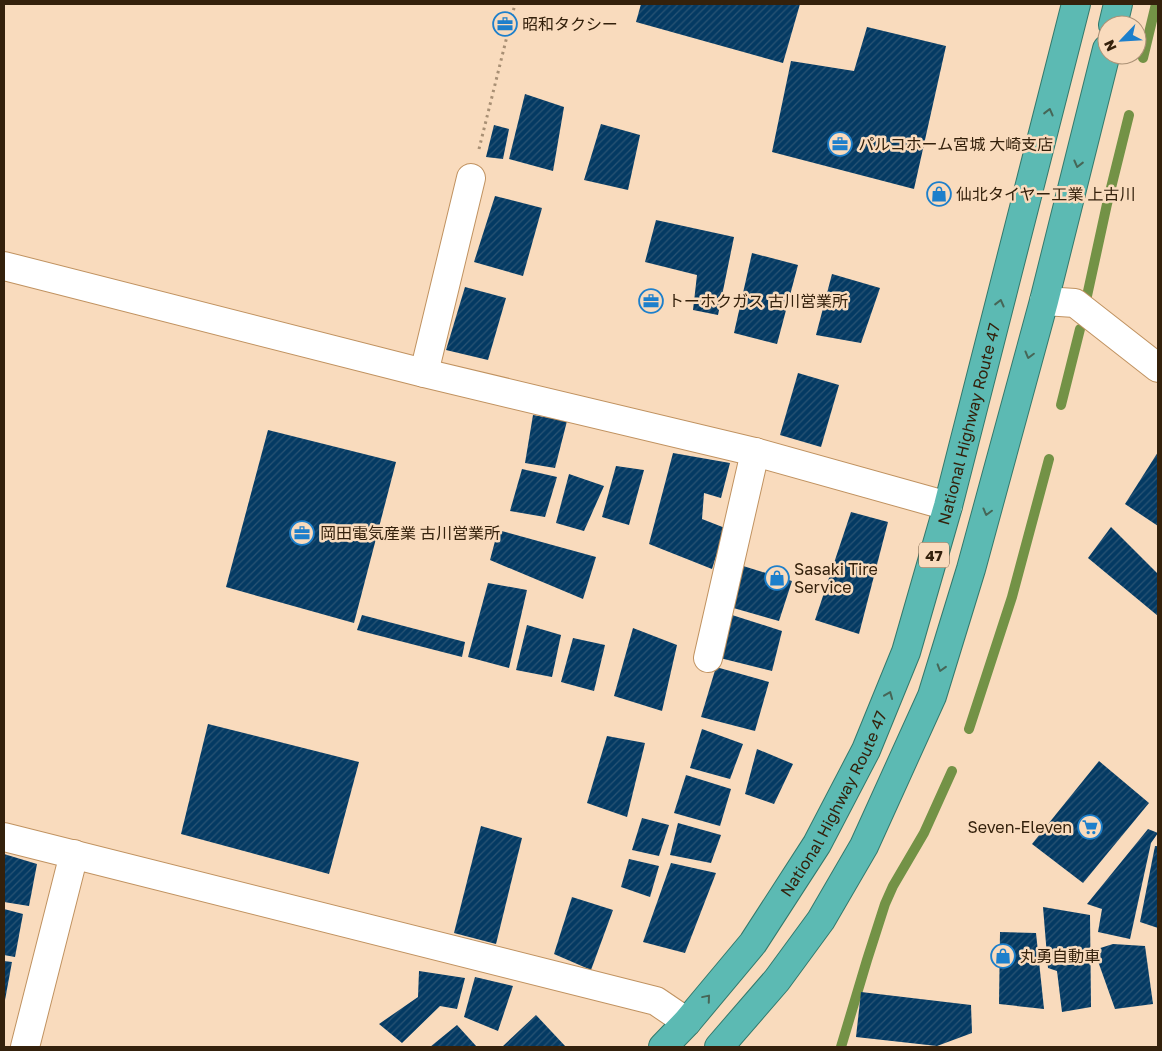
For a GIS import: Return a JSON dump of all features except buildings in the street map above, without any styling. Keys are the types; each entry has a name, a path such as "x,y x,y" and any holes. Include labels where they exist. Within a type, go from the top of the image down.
{"highway":[{"name":"National Highway Route 47","path":"663,1047 688,1022 754,943 817,844 866,750 906,652 948,506 1076,4"},
{"name":"47","path":"719,1047 777,980 821,920 864,846 932,696 971,569 1044,301 1103,65"}],"street":[{"path":"424,373 472,178"},
{"path":"4,266 424,373 755,452 948,506"},
{"path":"1044,301 1075,303 1158,368"},
{"path":"708,658 755,452"},
{"path":"4,837 656,1001 688,1022"},
{"path":"25,1047 74,854"}],"path":[{"path":"472,178 515,4"}],"waterway":[{"path":"1147,41 1156,4"},
{"path":"1087,296 1129,115"},
{"path":"1061,405 1080,329"},
{"path":"969,729 1012,597 1049,459"},
{"path":"841,1047 885,904 893,886 924,833 952,771"}],"place":[{"name":"昭和タクシー","path":"505,24"},
{"name":"パルコホーム宮城 大崎支店","path":"840,144"},
{"name":"仙北タイヤー工業 上古川","path":"939,194"},
{"name":"トーホクガス 古川営業所","path":"651,301"},
{"name":"岡田電気産業 古川営業所","path":"302,533"},
{"name":"Sasaki Tire Service","path":"777,578"},
{"name":"Seven-Eleven","path":"1090,827"},
{"name":"丸勇自動車","path":"1003,956"}]}
